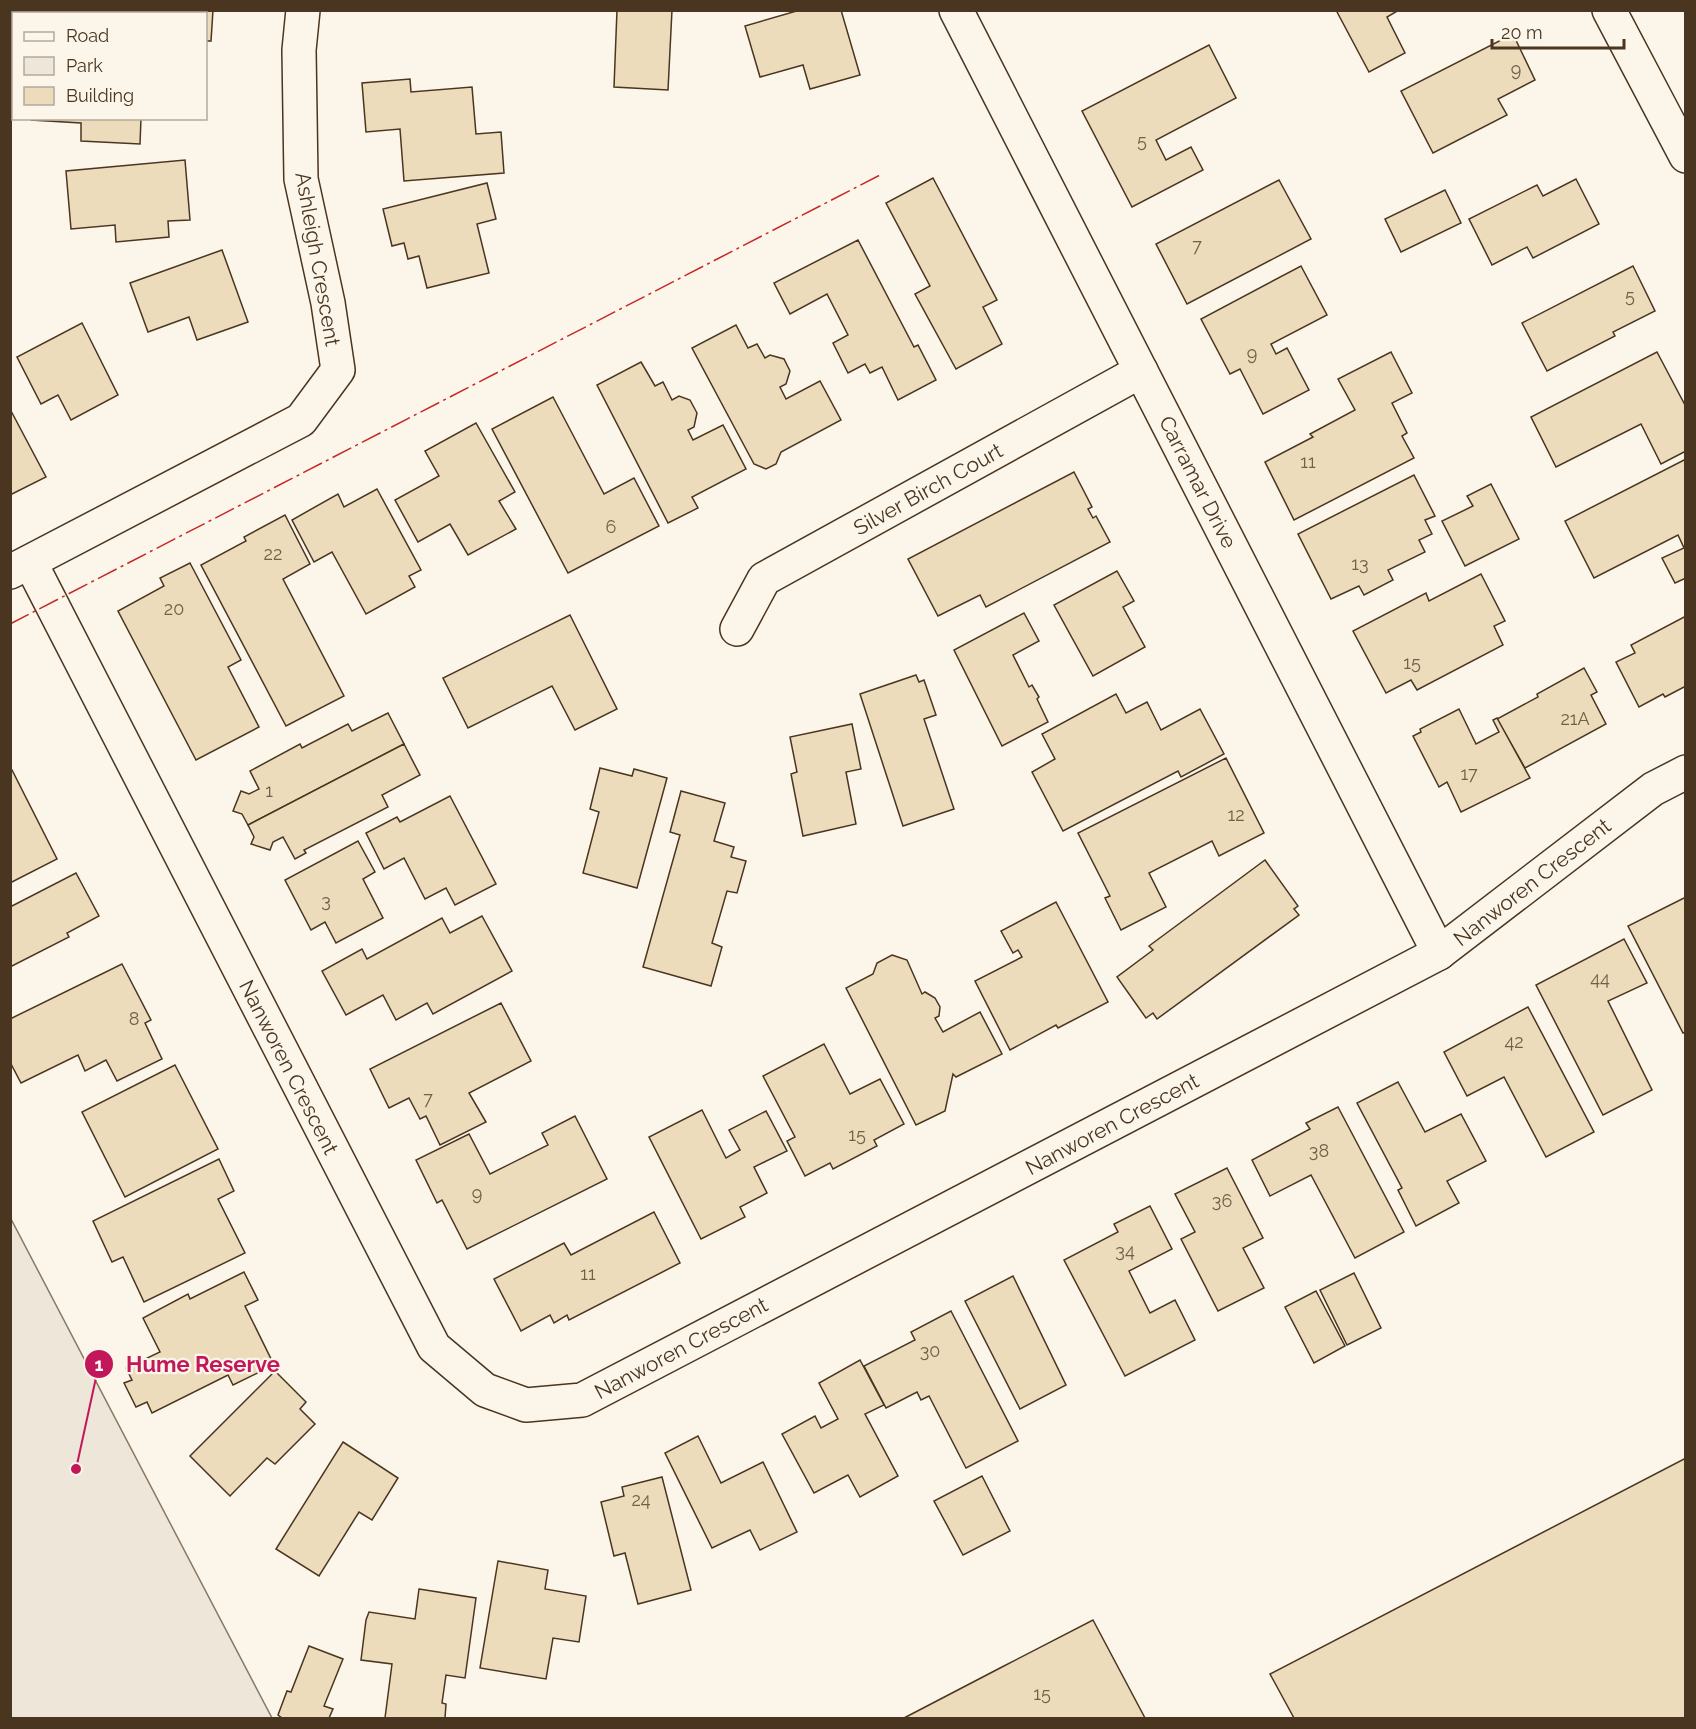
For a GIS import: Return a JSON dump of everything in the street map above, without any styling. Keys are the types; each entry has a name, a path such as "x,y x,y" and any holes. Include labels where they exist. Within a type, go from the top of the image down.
{"street":[{"name":"Ashleigh Crescent","path":"20,567 301,420 338,370 328,303 301,179 299,50 303,10"},
{"name":"Carramar Drive","path":"956,10 1439,953"},
{"path":"1609,10 1686,156"},
{"name":"Silver Birch Court","path":"737,629 764,579 1141,371"},
{"name":"Nanworen Crescent","path":"20,567 434,1347 486,1390 526,1405 582,1400 1439,953 1653,789 1686,772"}],"green space":[{"path":"11,1219 272,1718 11,1718"}],"building":[{"path":"112,10 112,12 69,11"},
{"path":"130,10 213,10 211,41 207,41 207,12 130,12"},
{"path":"617,10 672,10 668,90 614,87"},
{"path":"800,10 841,10 860,75 810,89 803,65 760,77 745,26"},
{"path":"1336,10 1399,10 1387,17 1405,53 1369,72"},
{"path":"1513,34 1535,80 1498,99 1507,115 1433,153 1401,91"},
{"path":"1209,45 1236,98 1156,140 1166,160 1191,147 1203,170 1132,207 1082,111"},
{"path":"410,79 411,92 472,87 476,134 501,132 504,173 404,181 400,129 366,132 362,83"},
{"path":"31,120 141,120 140,144 81,141 81,123"},
{"path":"185,160 190,220 168,221 169,237 116,242 115,225 71,229 66,171"},
{"path":"933,178 997,300 983,307 1002,344 956,369 915,294 930,286 886,203"},
{"path":"1576,179 1599,224 1533,258 1527,247 1492,265 1469,219 1537,185 1543,196"},
{"path":"1279,180 1311,239 1187,304 1156,244"},
{"path":"487,183 496,219 477,224 489,273 427,288 419,256 408,259 404,243 392,246 383,209"},
{"path":"1445,190 1461,223 1401,252 1385,219"},
{"path":"858,240 914,347 918,345 936,380 898,400 882,367 870,373 865,364 848,373 833,343 848,335 827,294 790,314 774,283"},
{"path":"222,250 248,322 197,340 189,317 148,332 130,283"},
{"path":"1301,266 1327,315 1271,344 1276,354 1287,348 1309,390 1263,414 1240,369 1230,374 1201,319"},
{"path":"1633,266 1655,311 1613,332 1615,336 1547,371 1522,323"},
{"path":"82,323 118,395 71,420 58,395 41,404 17,357"},
{"path":"736,325 748,348 757,344 765,358 770,355 784,359 790,371 786,384 780,387 786,399 820,381 841,420 781,452 776,464 766,469 754,464 692,348"},
{"path":"1391,352 1412,393 1392,403 1407,433 1402,436 1414,458 1294,520 1265,462 1313,437 1310,434 1355,410 1338,379"},
{"path":"1657,352 1686,407 1686,451 1661,464 1641,424 1556,467 1531,417"},
{"path":"641,362 655,386 663,382 672,400 679,396 690,400 697,413 694,427 688,430 693,440 723,425 746,469 692,497 698,508 668,523 597,385"},
{"path":"553,397 604,494 634,478 659,526 568,573 492,429"},
{"path":"10,409 46,477 10,495"},
{"path":"476,423 515,492 499,501 516,529 468,555 450,524 418,542 395,500 439,476 425,451"},
{"path":"1686,459 1686,578 1675,583 1662,558 1684,548 1678,535 1594,578 1565,521"},
{"path":"1074,472 1092,507 1088,509 1093,518 1096,516 1110,542 986,607 980,595 938,616 908,559"},
{"path":"1414,475 1435,516 1425,520 1432,534 1419,540 1425,552 1388,570 1393,580 1364,595 1359,586 1331,599 1298,534"},
{"path":"1491,484 1519,539 1465,566 1442,521 1473,506 1467,496"},
{"path":"377,489 421,570 409,576 415,587 366,614 332,552 314,562 292,520 338,494 344,507"},
{"path":"285,515 310,564 283,579 344,696 286,726 201,565 246,541 244,537"},
{"path":"190,563 241,660 228,667 259,727 196,760 118,611 164,586 160,578"},
{"path":"1117,571 1134,601 1123,607 1145,647 1093,676 1054,605"},
{"path":"1481,574 1505,621 1494,626 1503,645 1417,690 1411,680 1386,693 1353,631 1426,593 1429,601"},
{"path":"1024,613 1039,641 1013,655 1029,687 1032,685 1039,697 1037,699 1048,722 1002,746 954,650"},
{"path":"570,615 617,709 575,730 552,686 468,728 443,678"},
{"path":"1686,616 1686,686 1665,697 1663,694 1639,707 1616,662 1635,653 1631,645"},
{"path":"1584,668 1597,692 1591,695 1606,724 1525,768 1497,719"},
{"path":"916,675 919,682 924,680 936,715 924,719 954,809 903,826 860,694"},
{"path":"1116,694 1126,713 1147,702 1161,730 1200,709 1224,754 1181,777 1178,771 1063,831 1032,772 1055,759 1042,734"},
{"path":"1459,709 1476,744 1499,732 1493,720 1497,718 1530,778 1461,812 1447,782 1439,787 1413,736 1421,732 1420,729"},
{"path":"388,713 404,744 248,825 242,814 233,811 241,791 249,794 259,789 250,771 300,744 302,748 348,724 352,731"},
{"path":"852,724 861,769 846,772 856,824 803,836 791,774 797,772 790,737"},
{"path":"404,744 420,775 382,795 388,807 304,850 306,853 295,859 283,837 273,842 270,850 251,844 254,837 248,825"},
{"path":"1226,758 1264,833 1219,856 1212,841 1149,873 1166,907 1121,930 1105,898 1110,896 1078,833"},
{"path":"600,768 632,776 634,769 667,778 637,888 583,873 599,812 590,809"},
{"path":"10,770 57,859 10,883"},
{"path":"681,791 725,803 714,841 734,847 731,857 746,861 737,893 727,891 712,943 722,947 711,986 643,967 680,835 670,832"},
{"path":"450,796 496,884 455,905 446,888 425,899 404,858 384,869 366,833 397,817 400,822"},
{"path":"358,841 375,872 363,879 383,918 336,943 325,922 311,930 285,880"},
{"path":"1265,860 1298,906 1294,909 1299,915 1157,1019 1153,1013 1146,1018 1117,977 1153,950 1149,946"},
{"path":"76,873 99,916 67,933 69,937 10,967 10,907"},
{"path":"1686,897 1686,1032 1683,1033 1628,926"},
{"path":"1056,902 1108,1002 1058,1028 1056,1025 1010,1050 975,981 1022,957 1018,950 1013,953 1001,931"},
{"path":"482,916 512,971 433,1014 427,1003 396,1020 383,995 346,1015 322,971 362,949 367,959 442,918 450,933"},
{"path":"1624,939 1647,983 1608,1001 1652,1090 1603,1115 1536,985"},
{"path":"892,955 907,960 922,994 925,992 935,998 940,1007 939,1016 935,1018 943,1032 980,1012 1002,1054 956,1077 953,1074 945,1111 916,1125 846,988 873,974 877,963"},
{"path":"122,964 151,1020 145,1023 162,1059 117,1081 106,1060 85,1071 78,1055 21,1083 10,1062 10,1019"},
{"path":"501,1003 531,1061 469,1093 486,1122 440,1145 426,1116 420,1119 409,1098 389,1108 370,1069"},
{"path":"1528,1007 1594,1132 1546,1157 1504,1077 1467,1096 1444,1052"},
{"path":"824,1044 850,1094 880,1079 904,1124 874,1140 877,1146 833,1169 830,1163 805,1176 787,1141 795,1137 763,1076"},
{"path":"175,1065 218,1149 125,1197 82,1112"},
{"path":"1398,1082 1425,1132 1461,1114 1486,1161 1447,1181 1459,1203 1416,1226 1398,1190 1402,1188 1357,1103"},
{"path":"1338,1107 1404,1232 1355,1258 1311,1175 1270,1196 1252,1160 1310,1129 1306,1123"},
{"path":"702,1110 726,1158 740,1150 729,1130 766,1111 787,1151 754,1167 767,1193 740,1207 745,1217 701,1239 649,1137"},
{"path":"575,1116 607,1179 467,1249 442,1200 437,1203 416,1160 469,1134 490,1174 548,1145 542,1133"},
{"path":"219,1159 234,1191 218,1199 245,1253 144,1302 123,1257 112,1262 93,1221"},
{"path":"1227,1168 1263,1238 1243,1248 1264,1288 1218,1311 1181,1239 1195,1232 1175,1194"},
{"path":"1150,1206 1172,1249 1129,1271 1150,1313 1175,1300 1195,1340 1125,1376 1064,1260 1118,1232 1114,1224"},
{"path":"654,1212 680,1263 569,1320 567,1315 554,1323 550,1315 521,1331 494,1279 564,1243 571,1255"},
{"path":"244,1272 258,1300 245,1306 274,1365 233,1385 228,1375 152,1413 147,1402 136,1407 124,1383 132,1380 126,1368 160,1352 143,1318 188,1294 190,1299"},
{"path":"1354,1273 1381,1328 1347,1345 1320,1290"},
{"path":"1013,1276 1066,1385 1020,1409 965,1301"},
{"path":"1316,1291 1345,1346 1314,1363 1285,1307"},
{"path":"951,1311 1018,1441 966,1468 929,1396 921,1400 917,1392 886,1408 864,1366 915,1340 911,1332"},
{"path":"860,1360 884,1405 865,1414 898,1476 860,1497 848,1475 814,1493 782,1434 815,1416 821,1428 838,1419 819,1383"},
{"path":"275,1371 306,1402 300,1409 315,1424 275,1464 267,1458 230,1496 190,1456"},
{"path":"698,1436 721,1483 763,1462 797,1532 760,1550 750,1530 712,1548 665,1453"},
{"path":"343,1442 398,1478 372,1520 359,1512 319,1576 276,1549"},
{"path":"1686,1458 1686,1718 1294,1718 1270,1674"},
{"path":"982,1476 1010,1531 963,1555 934,1501"},
{"path":"662,1477 691,1590 638,1604 625,1553 614,1556 601,1502 624,1496 622,1487"},
{"path":"498,1561 548,1570 545,1589 586,1596 579,1642 553,1638 546,1679 480,1668"},
{"path":"419,1589 476,1598 465,1678 446,1675 442,1703 446,1704 445,1718 385,1718 392,1664 361,1660 366,1620 369,1612 415,1619"},
{"path":"1093,1620 1145,1718 904,1718 1002,1667"},
{"path":"309,1646 343,1659 324,1706 333,1709 329,1718 282,1718 278,1715 287,1691 291,1692"}],"power":[{"path":"10,624 880,175"}],"place":[{"name":"Hume Reserve","path":"76,1469"}]}
